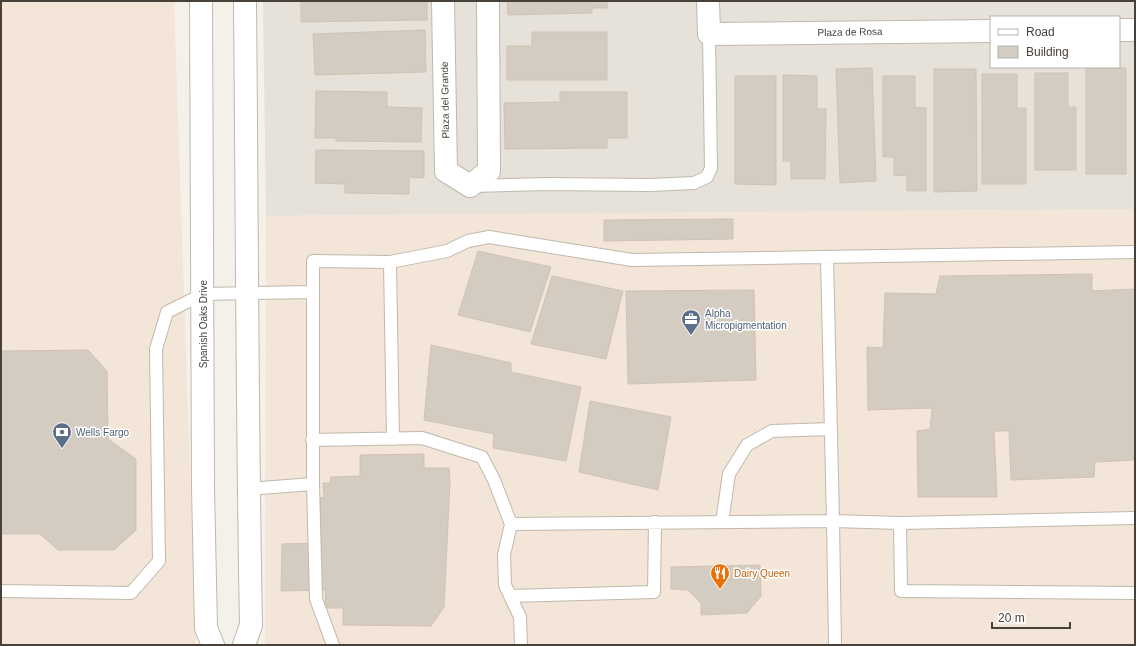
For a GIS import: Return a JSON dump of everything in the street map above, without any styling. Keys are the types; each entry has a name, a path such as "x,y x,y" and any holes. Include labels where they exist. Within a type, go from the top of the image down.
{"street":[{"name":"Spanish Oaks Drive","path":"201,1 203,488 206,628 213,645"},
{"path":"244,645 250,625 246,1"},
{"name":"Plaza del Grande","path":"443,1 446,171 470,193"},
{"path":"470,193 489,171 488,1"},
{"path":"708,1 709,34"},
{"path":"1120,30 1135,30"},
{"name":"Plaza de Rosa","path":"709,34 990,31"}],"lane":[{"path":"470,193 546,184 650,185 694,183 707,177 711,168 709,34"},
{"path":"333,645 316,599 312,440 312,261 390,262 447,251 468,241 489,237 632,260 1135,252"},
{"path":"828,257 835,645"},
{"path":"390,262 394,439"},
{"path":"1,591 131,593 159,562 156,349 166,312 203,294 312,292"},
{"path":"722,522 729,474 747,445 772,431 831,429"},
{"path":"312,440 422,438 482,457 494,480 510,524 504,555 505,585 520,617 521,645"},
{"path":"248,489 313,484"},
{"path":"510,524 655,522 900,523 1135,518"},
{"path":"510,596 654,592 655,522"},
{"path":"900,523 901,591 1135,593"}],"shaded area":[{"path":"1,1 174,1 196,645 1,645"},
{"path":"263,1 1135,1 1135,209 266,216"},
{"path":"1135,209 1135,645 265,645 266,216"}],"building":[{"path":"301,1 427,1 427,20 301,22"},
{"path":"507,1 607,1 608,8 592,8 592,13 508,15"},
{"path":"425,30 426,72 315,75 313,34"},
{"path":"532,32 607,32 607,80 507,80 507,46 532,46"},
{"path":"872,68 876,181 840,183 836,69"},
{"path":"1086,68 1126,68 1126,174 1086,174"},
{"path":"934,69 976,69 977,191 934,192"},
{"path":"1035,73 1068,73 1068,107 1076,107 1076,170 1035,170"},
{"path":"982,74 1017,74 1017,108 1026,108 1026,184 982,184"},
{"path":"783,75 817,76 817,109 826,109 825,179 791,179 791,161 783,161"},
{"path":"735,76 776,76 776,185 735,184"},
{"path":"883,76 915,76 915,107 926,108 926,191 907,191 907,175 894,176 894,157 883,157"},
{"path":"316,91 387,92 387,107 422,108 421,142 336,141 336,138 315,138"},
{"path":"560,92 627,92 627,138 607,138 607,148 505,149 504,103 560,102"},
{"path":"316,150 424,151 424,178 409,177 409,194 345,193 345,184 315,183"},
{"path":"733,219 733,239 604,241 604,220"},
{"path":"478,251 551,267 530,332 458,315"},
{"path":"1092,274 1092,291 1135,289 1135,460 1095,462 1094,477 1011,480 1009,431 994,431 997,497 918,497 917,431 930,429 932,408 868,410 867,347 883,348 885,293 936,294 940,276"},
{"path":"552,276 623,291 606,359 531,344"},
{"name":"Alpha Micropigmentation","path":"754,290 756,380 628,384 626,291"},
{"path":"431,345 511,363 511,372 581,387 566,461 493,448 494,434 424,420"},
{"name":"Wells Fargo","path":"88,350 107,371 108,439 136,459 136,530 114,550 58,550 40,534 1,534 1,351"},
{"path":"590,401 671,417 658,490 579,472"},
{"path":"424,454 424,468 449,468 450,482 444,607 431,626 343,625 343,608 326,608 325,590 281,591 282,544 320,543 320,498 324,497 323,483 330,483 331,477 360,476 360,455"},
{"name":"Dairy Queen","path":"760,565 761,596 747,613 701,615 701,603 688,590 671,589 671,567"}],"place":[{"name":"Alpha Micropigmentation","path":"691,336"},
{"name":"Wells Fargo","path":"62,449"},
{"name":"Dairy Queen","path":"720,590"}]}
